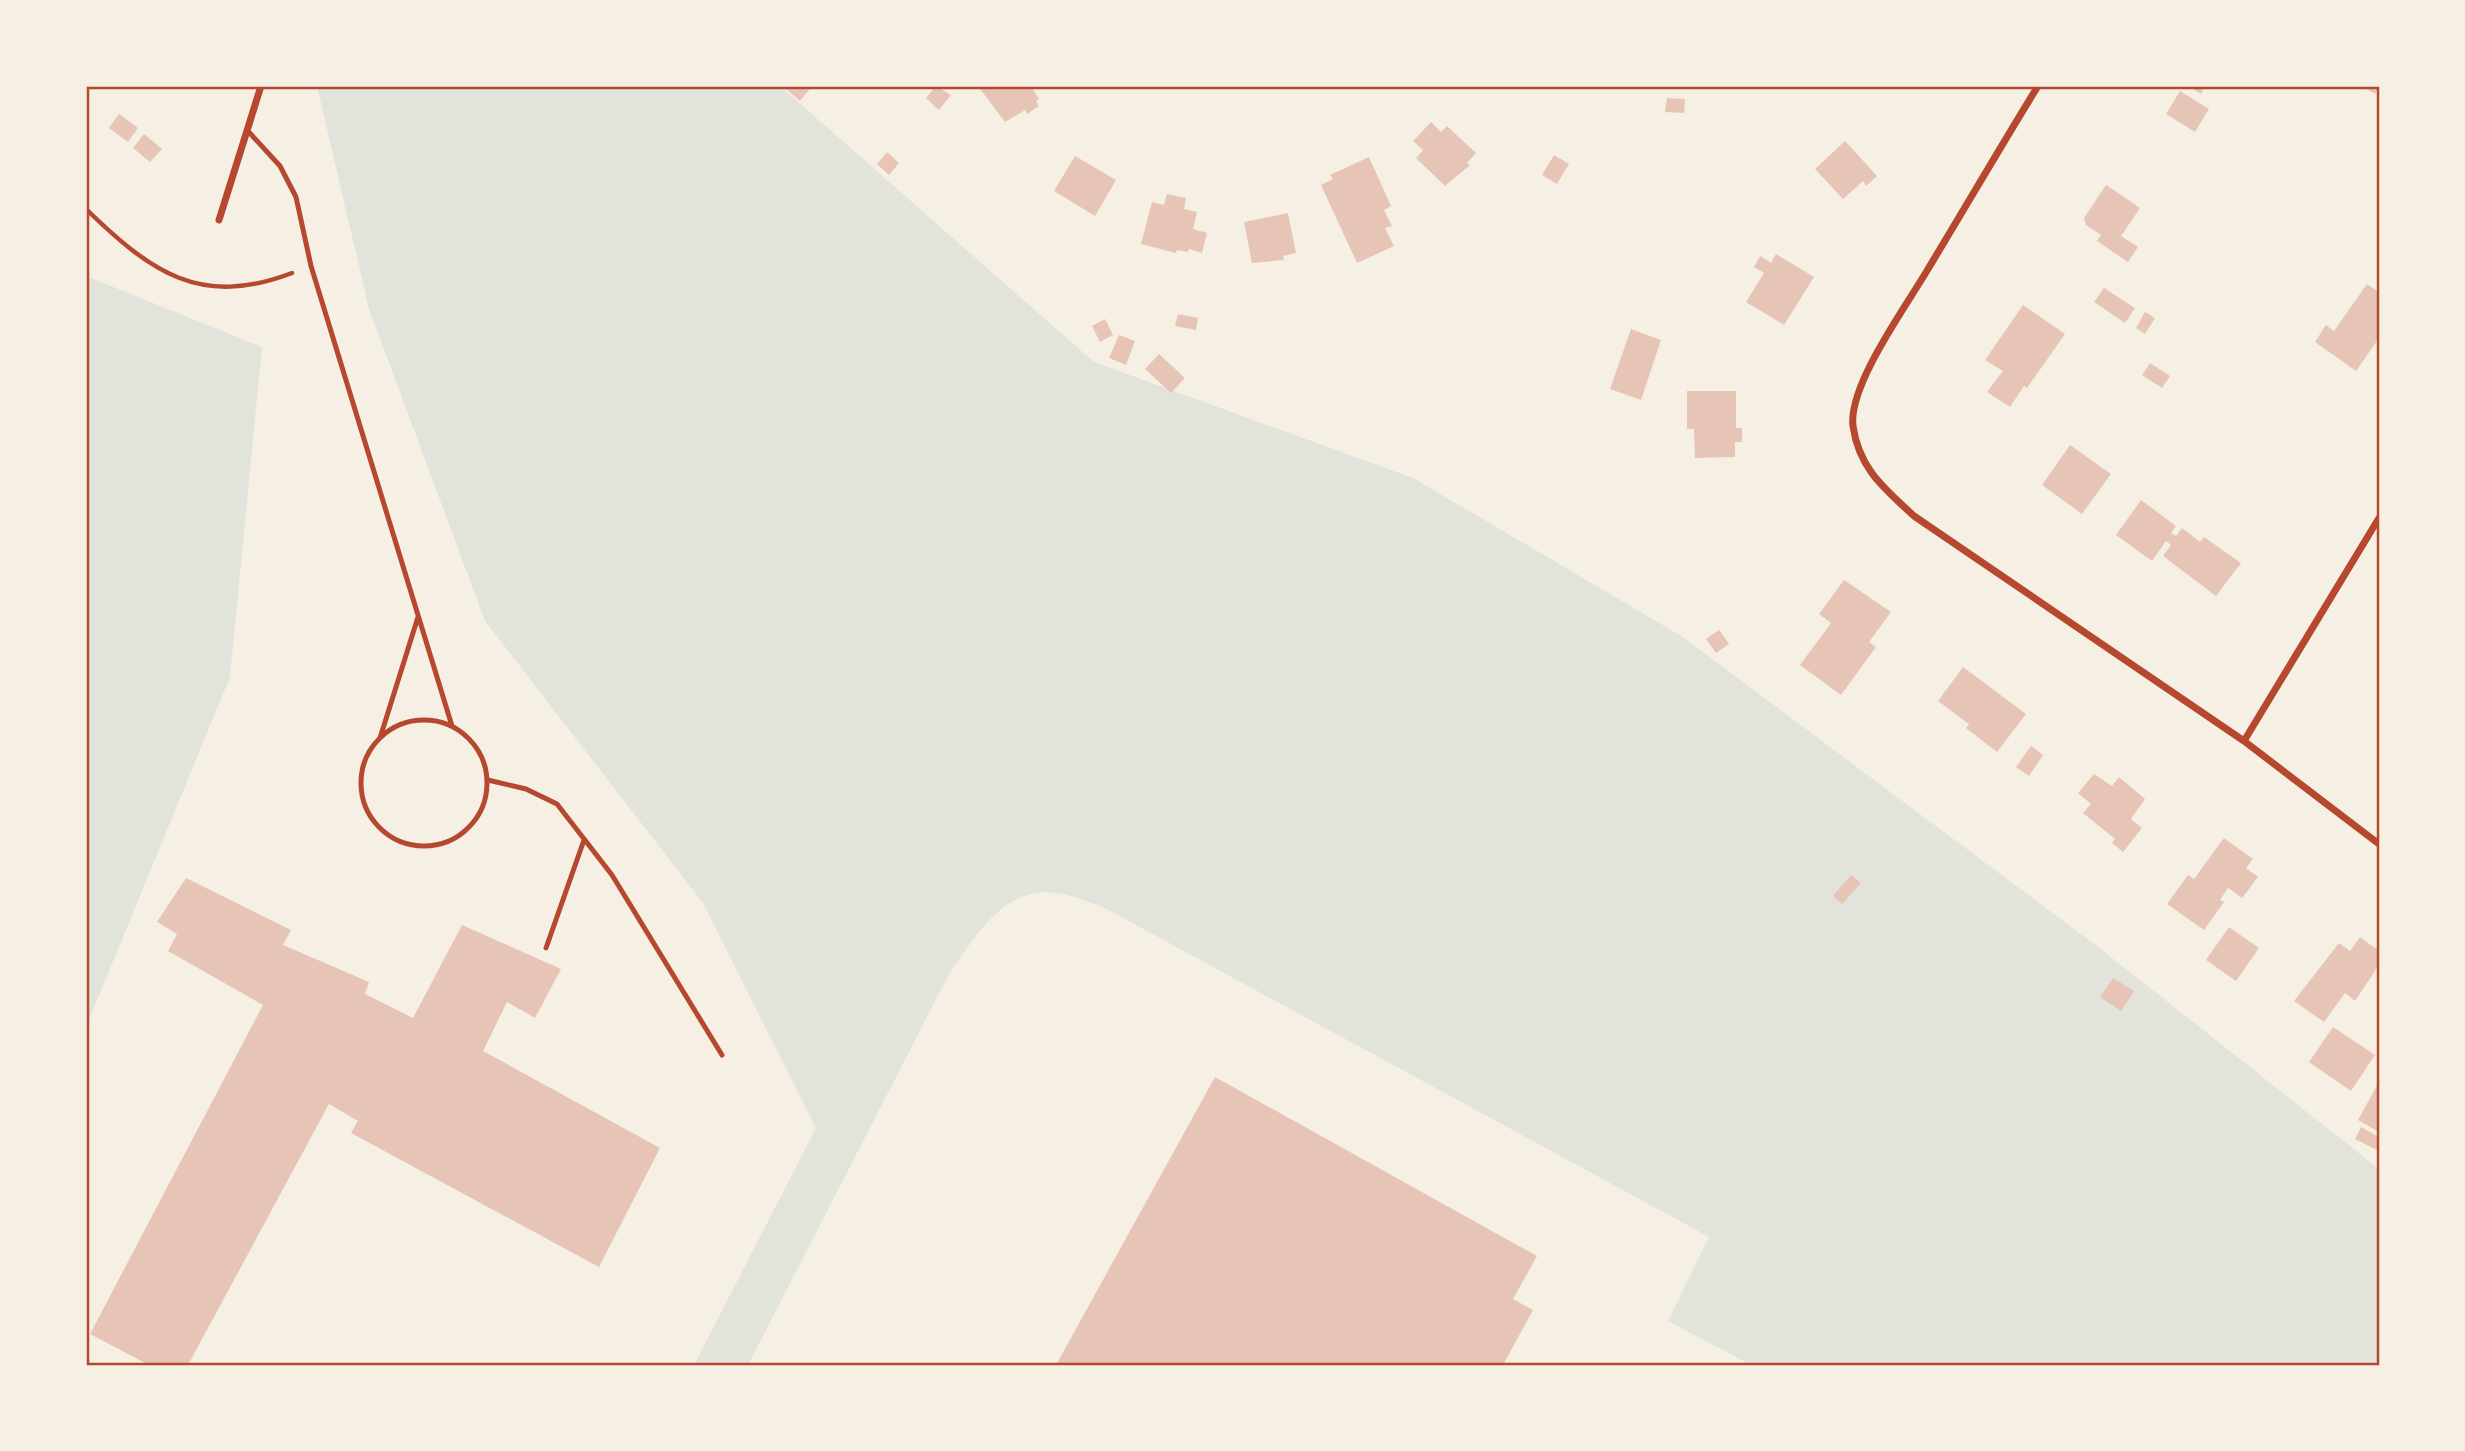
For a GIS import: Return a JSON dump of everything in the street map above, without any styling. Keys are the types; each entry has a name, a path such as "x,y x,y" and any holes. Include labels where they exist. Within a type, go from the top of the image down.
{"street":[{"path":"219,220 261,86"},
{"path":"2038,86 1880,347 1858,394 1853,423 1857,443 1872,477 1914,516 2244,741 2379,844"},
{"path":"2244,741 2379,518"}],"lane":[{"path":"247,130 280,166 296,197 311,266 452,726"},
{"path":"380,738 418,616"},
{"path":"414,720 432,720 452,726 471,740 484,763 488,780 484,804 471,826 455,838 439,845 418,846 396,840 380,828 367,810 362,796 362,773 368,754 380,738 398,725 414,720"},
{"path":"488,780 526,789 557,804 612,875 722,1055"},
{"path":"546,948 584,840"}],"path":[{"path":"86,209 164,273 184,282 208,287 242,287 270,282 311,266"}],"shaded area":[{"path":"317,86 780,86 1094,362 1413,478 1683,637 2102,950 2379,1169 2379,1365 1751,1365 1668,1321 1709,1237 1103,907 1062,894 1037,893 1005,906 992,918 948,976 748,1365 694,1365 816,1128 703,903 485,621 369,309"},
{"path":"86,276 262,347 230,677 86,1027"}],"building":[{"path":"789,86 812,86 800,101 786,89"},
{"path":"936,86 951,95 939,110 926,98"},
{"path":"978,86 1031,86 1039,99 1036,101 1039,106 1027,114 1025,110 1005,122"},
{"path":"2188,86 2205,86 2201,94"},
{"path":"2361,86 2379,86 2379,87 2375,94"},
{"path":"2180,91 2209,109 2195,132 2166,114"},
{"path":"1667,98 1685,99 1684,113 1665,112"},
{"path":"119,114 138,128 128,142 109,128"},
{"path":"1431,122 1441,132 1447,126 1476,153 1467,163 1470,165 1445,186 1416,158 1423,150 1413,141"},
{"path":"144,134 162,149 150,162 133,148"},
{"path":"1845,141 1877,176 1866,186 1863,181 1843,199 1815,169"},
{"path":"887,152 899,163 889,175 877,164"},
{"path":"1554,155 1569,164 1557,184 1542,175"},
{"path":"1075,156 1116,180 1095,216 1054,191"},
{"path":"1369,157 1391,206 1384,210 1392,226 1385,228 1394,246 1357,263 1321,185 1333,179 1330,175"},
{"path":"2106,185 2140,208 2121,236 2138,247 2128,262 2097,241 2101,235 2086,225 2084,218"},
{"path":"1167,194 1186,198 1184,209 1197,212 1193,229 1207,233 1202,253 1189,249 1188,252 1177,250 1176,253 1141,244 1152,202 1164,205"},
{"path":"1288,213 1296,253 1283,256 1284,260 1252,263 1244,222"},
{"path":"1776,254 1814,277 1784,325 1746,302 1764,273 1754,267 1760,256 1771,263"},
{"path":"2367,284 2379,292 2379,338 2356,371 2315,342 2326,325 2334,331"},
{"path":"2104,288 2135,308 2125,323 2094,302"},
{"path":"2023,305 2065,334 2027,388 2024,386 2010,407 1987,392 2003,371 1985,360"},
{"path":"2145,312 2155,318 2145,334 2136,328"},
{"path":"1178,314 1198,318 1196,330 1175,326"},
{"path":"1105,319 1113,335 1100,342 1092,326"},
{"path":"1631,329 1661,340 1641,400 1610,389"},
{"path":"1119,335 1135,341 1126,365 1109,358"},
{"path":"1159,354 1185,378 1171,393 1145,369"},
{"path":"2150,363 2170,376 2162,388 2142,375"},
{"path":"1687,391 1736,391 1736,428 1742,428 1742,442 1735,442 1735,457 1695,458 1694,429 1687,429"},
{"path":"2070,445 2111,474 2082,514 2042,485"},
{"path":"2141,500 2176,526 2171,533 2176,536 2182,528 2200,542 2204,537 2241,563 2216,596 2163,556 2171,545 2166,541 2152,561 2116,535"},
{"path":"1844,580 1891,612 1869,642 1876,647 1841,695 1800,665 1831,623 1819,614"},
{"path":"1719,630 1729,644 1716,653 1706,639"},
{"path":"1963,667 2026,714 1997,752 1966,728 1969,724 1938,701"},
{"path":"2031,746 2043,755 2029,776 2016,767"},
{"path":"2094,774 2112,786 2119,777 2145,799 2131,819 2142,828 2123,852 2112,843 2115,839 2083,813 2091,804 2078,793"},
{"path":"2224,838 2253,859 2246,868 2258,877 2242,898 2228,888 2220,900 2224,902 2204,930 2167,904 2188,875 2194,879"},
{"path":"1851,875 1861,883 1842,904 1833,896"},
{"path":"186,878 291,930 283,945 369,982 365,994 413,1018 462,925 561,969 535,1018 507,1002 483,1051 660,1148 599,1267 351,1133 358,1121 329,1104 188,1365 149,1365 90,1334 263,1005 168,951 177,934 157,922"},
{"path":"2229,927 2259,948 2236,981 2206,960"},
{"path":"2360,937 2379,951 2379,965 2355,1001 2345,993 2324,1022 2294,1001 2339,943 2350,951"},
{"path":"2113,978 2134,991 2121,1011 2100,997"},
{"path":"2333,1027 2375,1055 2351,1091 2309,1062"},
{"path":"1215,1077 1537,1256 1513,1299 1533,1310 1503,1365 1056,1365"},
{"path":"2379,1082 2379,1132 2358,1120"},
{"path":"2361,1127 2379,1137 2379,1151 2355,1139"}]}
